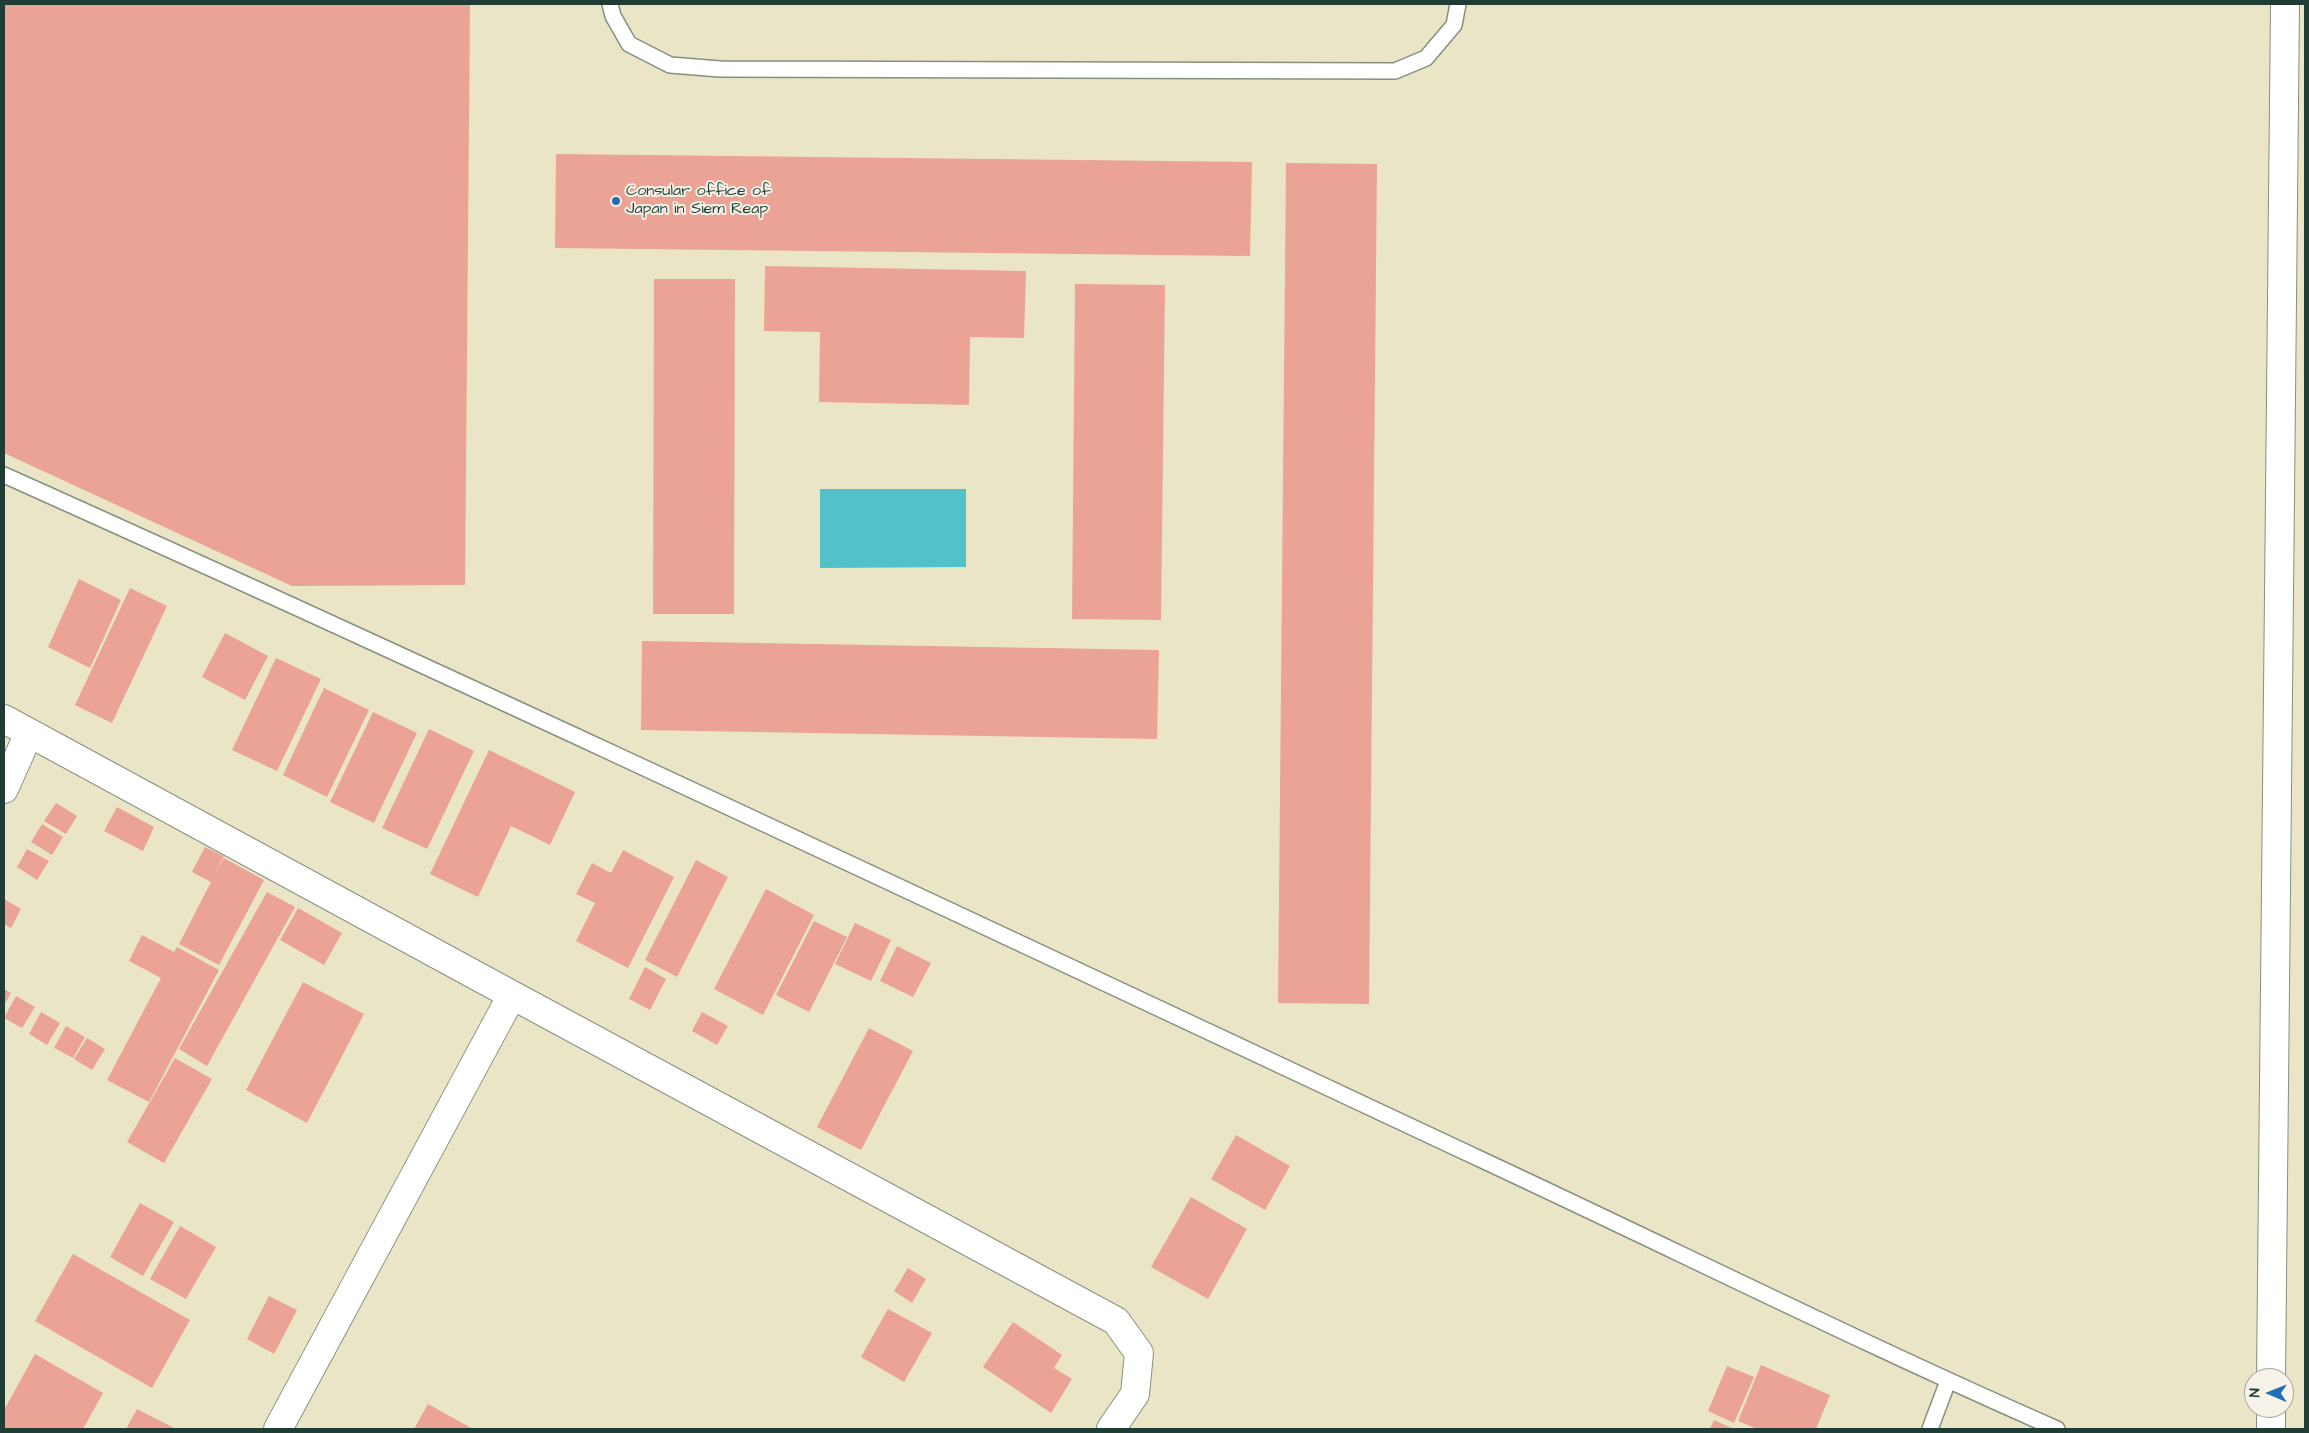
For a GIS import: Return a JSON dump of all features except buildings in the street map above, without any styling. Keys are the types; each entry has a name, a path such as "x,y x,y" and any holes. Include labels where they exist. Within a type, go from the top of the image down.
{"street":[{"path":"2271,1368 2285,4"},
{"path":"4,718 512,995 1116,1320 1139,1353 1135,1394 1112,1429"},
{"path":"4,789 30,733"},
{"path":"278,1429 512,995"}],"lane":[{"path":"610,4 613,16 629,44 670,65 730,69 1386,72 1395,72 1426,58 1454,25 1458,4"},
{"path":"4,475 272,595 1603,1216 1948,1381 2057,1429"},
{"path":"1930,1429 1948,1381"}],"water":[{"path":"820,489 966,489 966,567 820,568"}],"place":[{"name":"Consular office of Japan in Siem Reap","path":"616,201"}]}
